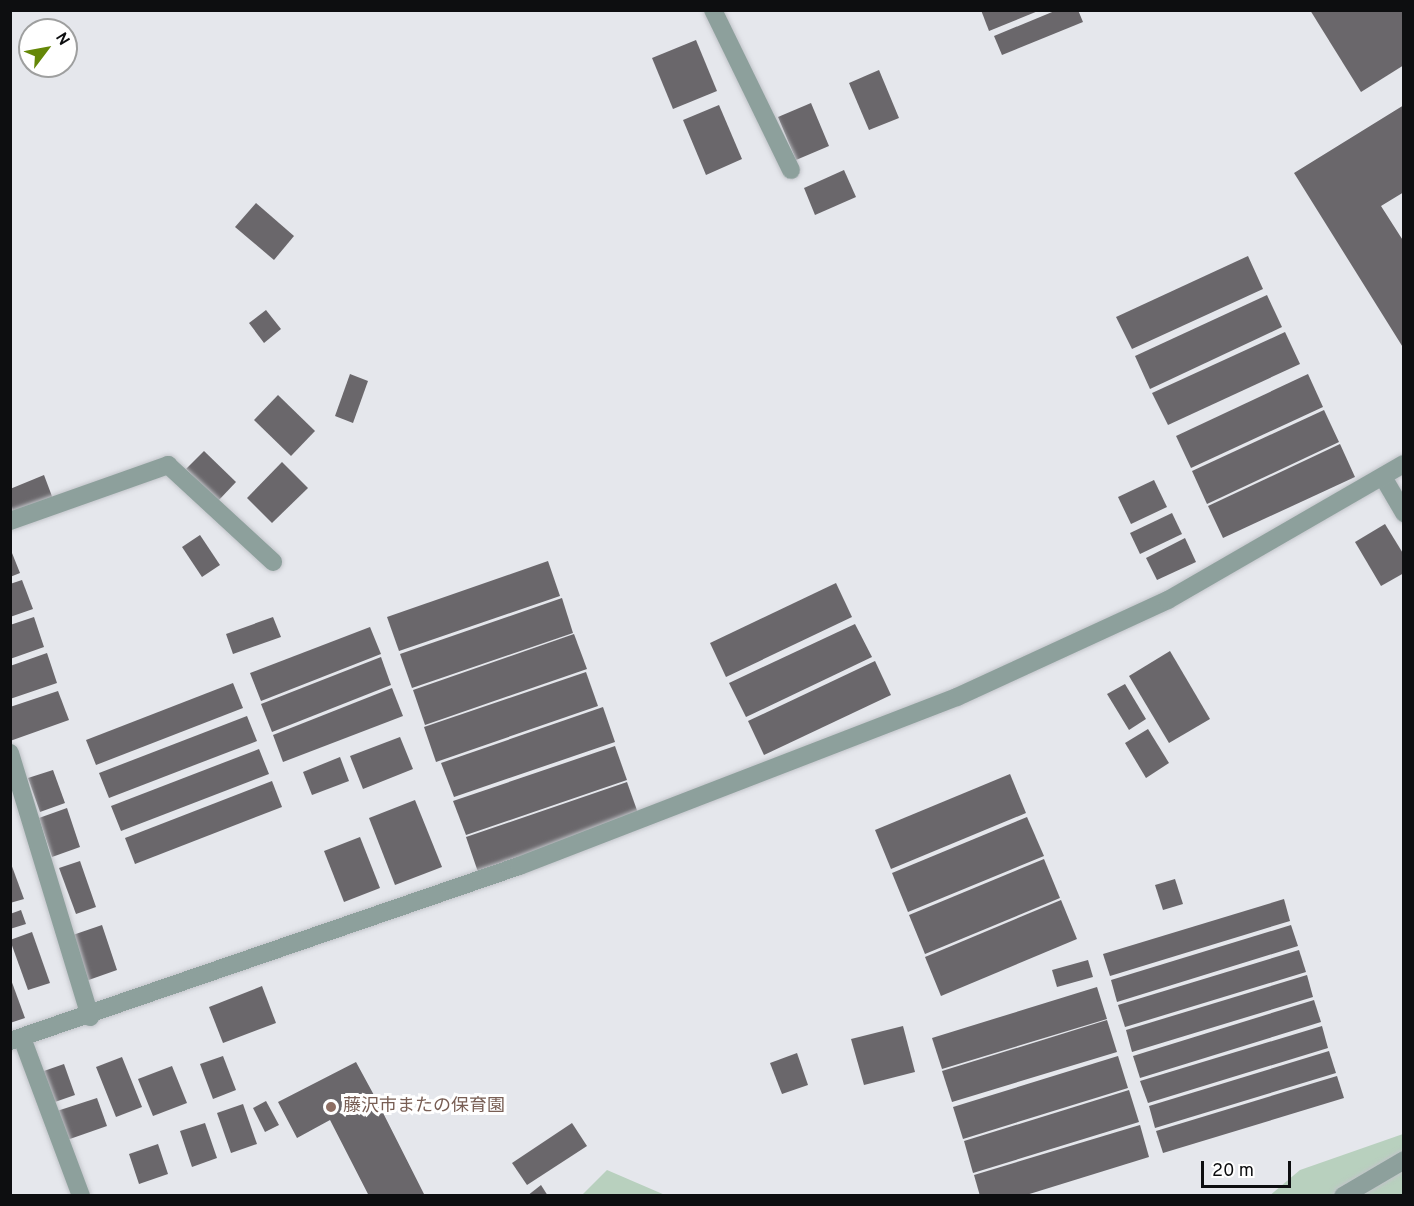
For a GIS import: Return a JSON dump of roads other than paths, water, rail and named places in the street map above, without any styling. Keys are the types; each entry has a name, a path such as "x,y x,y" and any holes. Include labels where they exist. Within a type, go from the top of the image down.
{"street":[{"path":"713,10 791,170"},
{"path":"81,1196 16,1040 90,1017 530,862 990,683 1168,600 1404,464"},
{"path":"10,521 168,465 273,562"},
{"path":"1383,477 1404,513"},
{"path":"10,753 90,1017"},
{"path":"1343,1196 1404,1160"}],"place":[{"name":"藤沢市またの保育園","path":"331,1107"}]}
